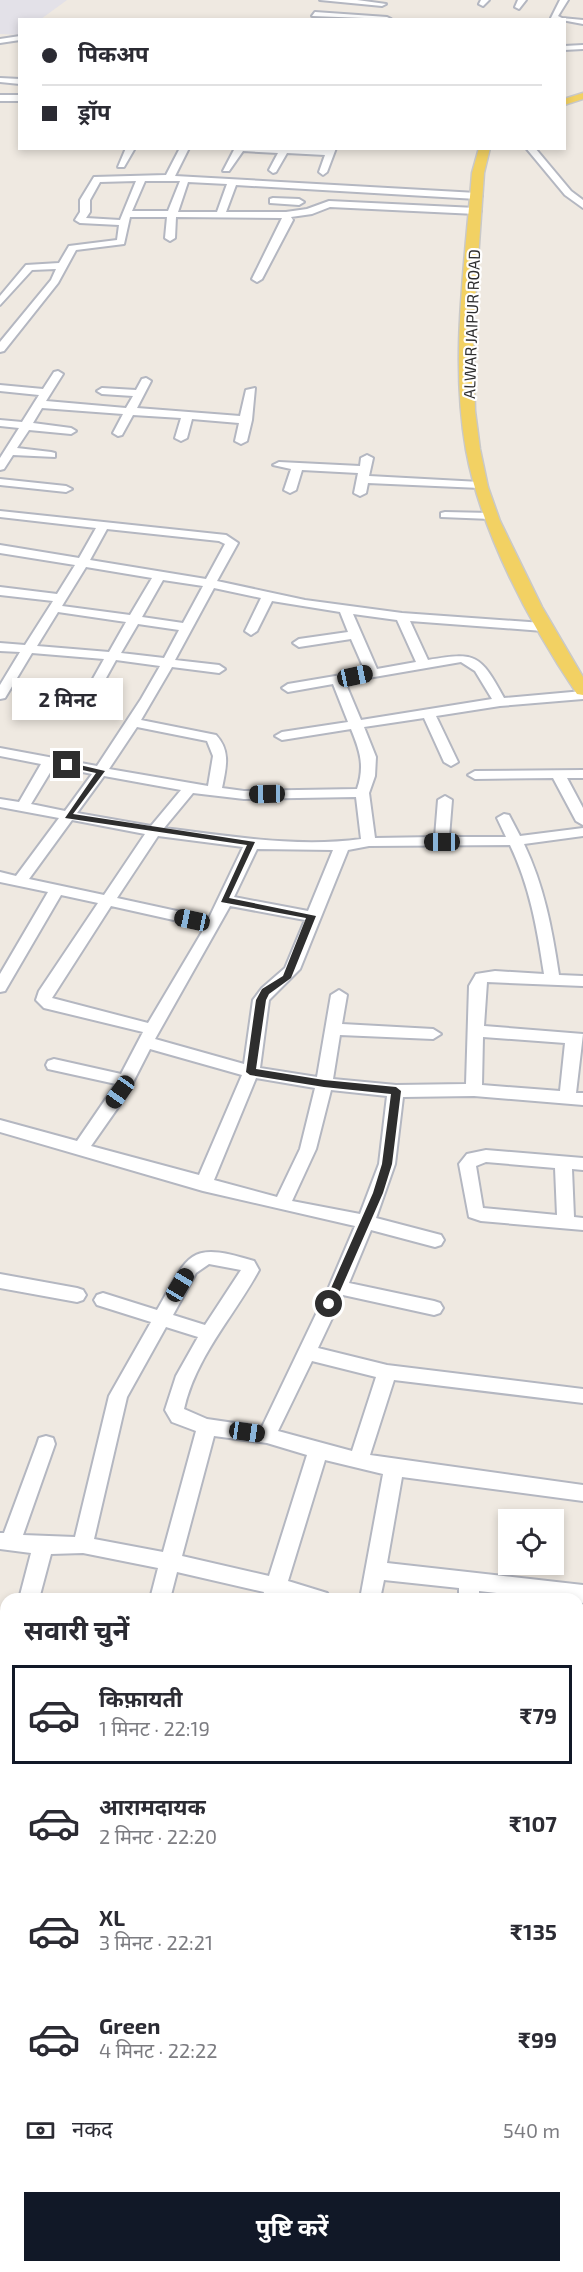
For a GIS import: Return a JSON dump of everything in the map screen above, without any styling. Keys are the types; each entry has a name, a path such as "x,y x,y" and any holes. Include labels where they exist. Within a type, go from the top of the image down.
{"main road":[{"path":"566,96 583,91"},
{"path":"566,101 583,96"},
{"name":"ALWAR JAIPUR ROAD","path":"484,150 478,173 478,365 488,466 504,517 553,619 583,669"},
{"name":"ALWAR JAIPUR ROAD","path":"494,150 479,205 466,391 480,484 491,516 543,627 583,692"}],"street":[{"path":"312,17 324,0 382,2 387,18"},
{"path":"557,0 564,0"},
{"path":"557,18 554,16 564,0"},
{"path":"312,17 352,18"},
{"path":"567,23 583,22"},
{"path":"0,41 18,38"},
{"path":"566,48 583,47"},
{"path":"0,80 18,82"},
{"path":"0,98 18,98"},
{"path":"121,165 130,150"},
{"path":"169,178 184,150"},
{"path":"226,169 239,150"},
{"path":"273,170 283,150"},
{"path":"308,150 331,151 323,172"},
{"path":"532,150 568,193 583,204"},
{"path":"0,349 4,339 55,281 70,251 77,246 110,245 121,242 126,219 142,177"},
{"path":"97,178 169,178 361,190 479,205 329,204 309,212 286,215 267,213 172,214 126,219 82,221 80,219 85,212 85,200 97,178"},
{"path":"170,238 172,214 185,179"},
{"path":"221,214 232,183"},
{"path":"267,213 279,185"},
{"path":"357,201 361,190"},
{"path":"273,201 299,202"},
{"path":"257,279 282,236 288,220 286,215"},
{"path":"0,302 29,267 62,266"},
{"path":"0,467 23,426 58,374"},
{"path":"118,433 146,381"},
{"path":"0,388 46,393"},
{"path":"241,441 247,420 251,390"},
{"path":"102,391 139,393"},
{"path":"38,404 247,420"},
{"path":"180,438 188,414"},
{"path":"0,423 71,431"},
{"path":"9,451 51,454"},
{"path":"360,493 367,458"},
{"path":"279,465 363,475 480,484"},
{"path":"290,490 298,466"},
{"path":"0,482 66,489"},
{"path":"0,514 230,539 232,543 212,584 133,722 101,771 21,880"},
{"path":"446,515 491,516"},
{"path":"0,695 82,564 103,525"},
{"path":"0,549 212,584 268,597 345,610 402,617 543,627"},
{"path":"96,684 160,575"},
{"path":"0,591 134,620 188,627"},
{"path":"251,631 268,597"},
{"path":"345,610 372,673"},
{"path":"402,617 423,664"},
{"path":"299,643 354,635"},
{"path":"0,646 113,656 219,669"},
{"path":"288,688 423,664 472,659 478,664 500,702"},
{"path":"338,680 369,757 368,776 362,793 369,842"},
{"path":"282,736 500,702 583,692"},
{"path":"429,714 451,762"},
{"path":"133,722 211,738 216,742 221,757 214,791"},
{"path":"0,752 190,788 243,795 362,793"},
{"path":"23,807 50,761"},
{"path":"558,774 583,821"},
{"path":"475,775 583,774"},
{"path":"190,788 154,831 44,990 44,1000 49,1004 250,1072 324,1084 396,1091 474,1090 576,1098 578,1039 477,1031"},
{"path":"442,842 445,801"},
{"path":"0,802 154,831 252,844 342,846 369,842 513,841 583,832"},
{"path":"504,818 513,841 529,870 541,908 552,978"},
{"path":"81,1148 126,1082 149,1036 214,924 252,844"},
{"path":"203,1185 250,1072 261,1000 266,992 287,978 342,846"},
{"path":"0,877 214,924"},
{"path":"0,987 58,888"},
{"path":"224,900 312,916"},
{"path":"474,1090 477,986 481,978 495,976 583,981"},
{"path":"282,1205 308,1149 324,1084 339,996"},
{"path":"332,1029 433,1034"},
{"path":"54,1065 126,1082"},
{"path":"267,1435 338,1287 366,1222 387,1164 396,1091"},
{"path":"0,1126 203,1185 435,1240"},
{"path":"563,1162 574,1223 475,1212 467,1164 473,1158 486,1156 563,1162 583,1164"},
{"path":"83,1545 118,1396 160,1318 199,1258 210,1256 248,1266 250,1270 209,1332 176,1397 174,1410 179,1417 207,1427 267,1435 318,1451 394,1468 583,1493"},
{"path":"0,1281 77,1295"},
{"path":"338,1287 434,1308"},
{"path":"104,1300 209,1332"},
{"path":"305,1352 387,1372 583,1396"},
{"path":"359,1459 387,1372"},
{"path":"162,1593 207,1427"},
{"path":"46,1444 5,1542 43,1546 83,1545 240,1576 274,1593 318,1451"},
{"path":"371,1593 394,1468"},
{"path":"31,1593 43,1546"},
{"path":"374,1570 469,1591 545,1593"}],"shaded area":[{"path":"0,0 67,0 42,18 18,18 18,35 0,34"}],"route":[{"path":"67,765 101,771 68,816 154,831 252,844 224,900 312,916 287,978 266,992 261,1000 250,1072 324,1084 396,1091 387,1164 378,1193 329,1304"}]}
